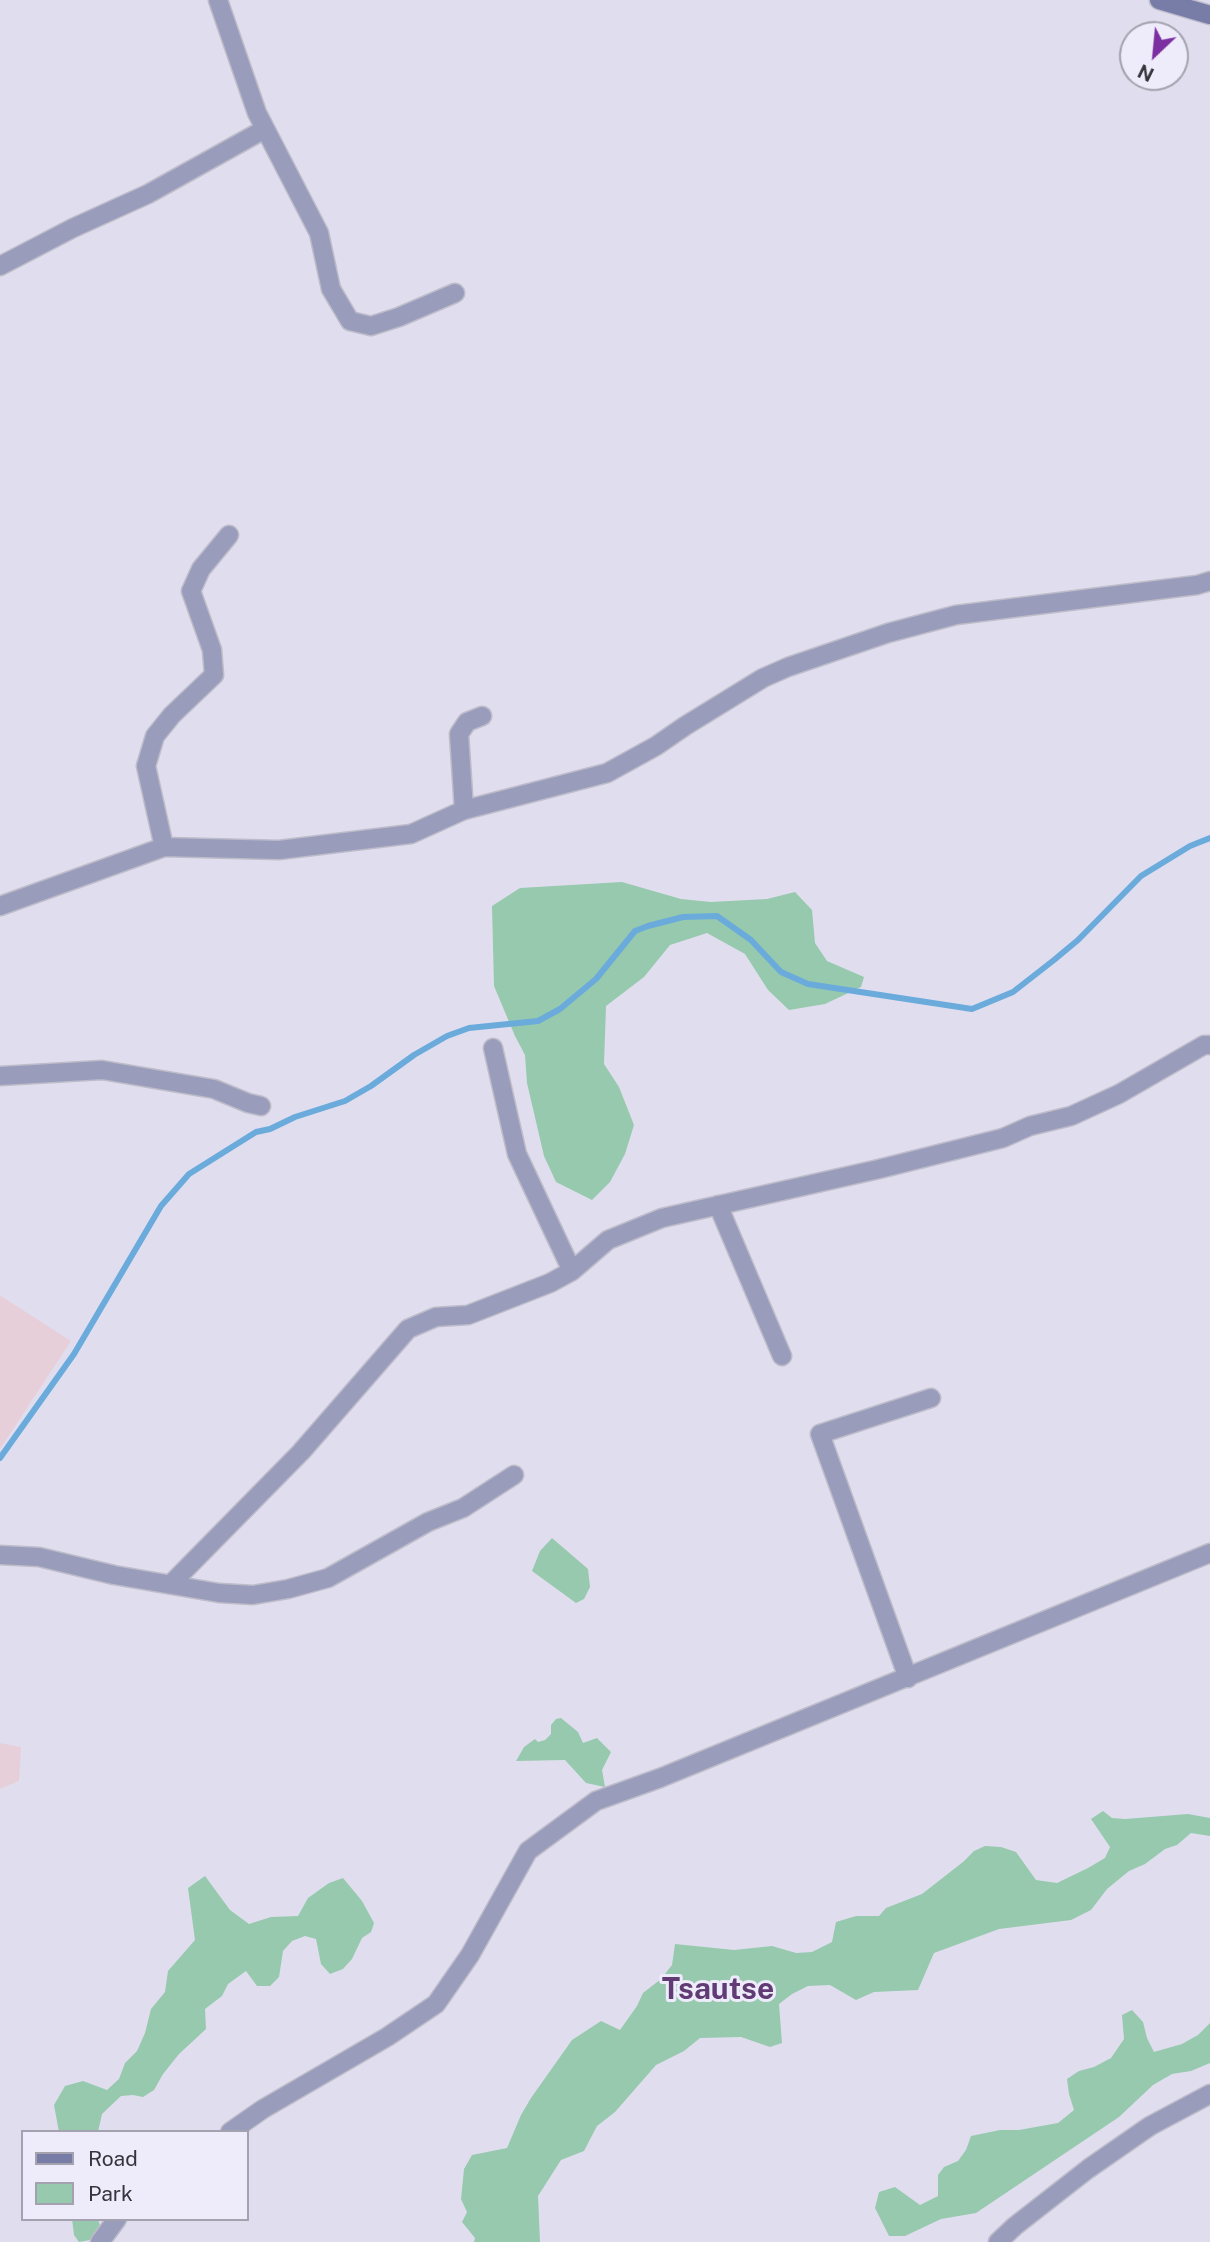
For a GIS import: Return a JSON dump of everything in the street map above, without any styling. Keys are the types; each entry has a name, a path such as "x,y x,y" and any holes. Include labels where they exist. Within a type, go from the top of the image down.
{"main road":[{"path":"1159,0 1210,15"}],"street":[{"path":"218,0 257,113 319,233 331,289 350,321 371,326 455,293"},
{"path":"0,266 73,228 148,194 265,129"},
{"path":"164,847 146,766 155,736 172,715 214,675 212,650 191,591 201,569 229,534"},
{"path":"0,906 164,847 279,850 411,834 464,810 607,774 763,678 888,633 956,615 1197,585 1210,581"},
{"path":"464,810 459,734 467,722 482,716"},
{"path":"171,1584 301,1452 408,1329 436,1317 468,1315 550,1283 572,1272 608,1240 662,1218 867,1172 1003,1138 1030,1126 1071,1116 1119,1094 1204,1045 1210,1045"},
{"path":"493,1048 517,1154 572,1272"},
{"path":"0,1076 102,1070 214,1089 261,1106"},
{"path":"718,1205 782,1356"},
{"path":"908,1678 820,1434 931,1398"},
{"path":"0,1555 39,1557 114,1575 253,1595 328,1578 428,1522 463,1508 514,1475"},
{"path":"233,2130 263,2109 387,2037 436,2004 470,1955 528,1851 596,1801 908,1678 1210,1553"},
{"path":"998,2242 1088,2169 1150,2126 1210,2094"},
{"path":"100,2242 116,2221"}],"shaded area":[{"path":"0,1297 71,1341 0,1449"},
{"path":"0,1743 21,1747 19,1781 0,1789"}],"green space":[{"path":"622,882 681,899 711,902 767,899 795,892 812,910 815,943 827,961 864,977 861,987 825,1004 789,1010 768,990 745,954 707,933 670,945 644,977 606,1006 604,1064 619,1087 634,1125 625,1154 610,1182 592,1200 556,1182 544,1156 527,1083 525,1055 494,986 492,906 520,888"},
{"path":"552,1538 588,1569 590,1587 584,1599 576,1603 532,1571 540,1551"},
{"path":"561,1718 578,1732 583,1743 597,1738 611,1752 602,1770 605,1787 586,1783 565,1760 516,1761 524,1747 535,1739 538,1742 545,1740 551,1734 551,1725"},
{"path":"1103,1811 1112,1818 1125,1819 1188,1814 1210,1818 1210,1836 1191,1833 1177,1845 1165,1849 1145,1864 1129,1871 1107,1889 1091,1910 1071,1920 999,1929 934,1953 918,1990 874,1992 856,2000 830,1985 808,1986 779,2004 782,2043 770,2047 741,2037 700,2038 684,2051 656,2065 615,2112 597,2126 584,2151 561,2160 538,2196 540,2242 474,2242 475,2238 462,2222 467,2212 461,2199 464,2169 472,2155 507,2148 531,2098 572,2040 601,2021 620,2030 643,1993 661,1979 672,1965 675,1944 734,1950 772,1946 796,1953 812,1952 832,1942 836,1922 856,1916 879,1916 886,1908 922,1894 974,1851 985,1846 1016,1852 1036,1880 1057,1883 1105,1858 1110,1847 1091,1819"},
{"path":"205,1876 230,1910 249,1924 271,1917 298,1916 308,1898 329,1883 343,1878 362,1901 374,1923 371,1932 362,1938 352,1959 343,1969 330,1974 321,1964 316,1939 305,1936 292,1941 283,1951 279,1977 270,1986 257,1986 246,1971 228,1984 222,1996 205,2009 206,2029 179,2054 154,2090 143,2097 121,2096 102,2114 98,2130 59,2130 54,2105 65,2086 83,2081 107,2090 119,2079 125,2063 137,2051 151,2009 165,1992 168,1971 195,1940 188,1888"},
{"path":"1132,2010 1143,2022 1154,2052 1182,2044 1198,2035 1210,2023 1210,2063 1191,2071 1172,2074 1153,2085 1119,2117 976,2213 941,2219 905,2236 889,2236 875,2208 879,2192 895,2187 920,2205 938,2196 938,2175 944,2167 958,2161 971,2136 1058,2123 1074,2110 1067,2079 1111,2058 1124,2039 1122,2015"},
{"path":"72,2221 99,2221 100,2226 90,2240 79,2242 74,2235"}],"waterway":[{"path":"0,1458 74,1354 161,1206 189,1174 256,1132 345,1101 447,1036 469,1028 538,1021 560,1009 596,979 635,931 683,917 717,916 751,940 781,972 808,984 972,1009 1013,992 1078,940 1141,876 1190,846 1210,838"}],"district":[{"name":"Tsautse","path":"718,1990"}]}
